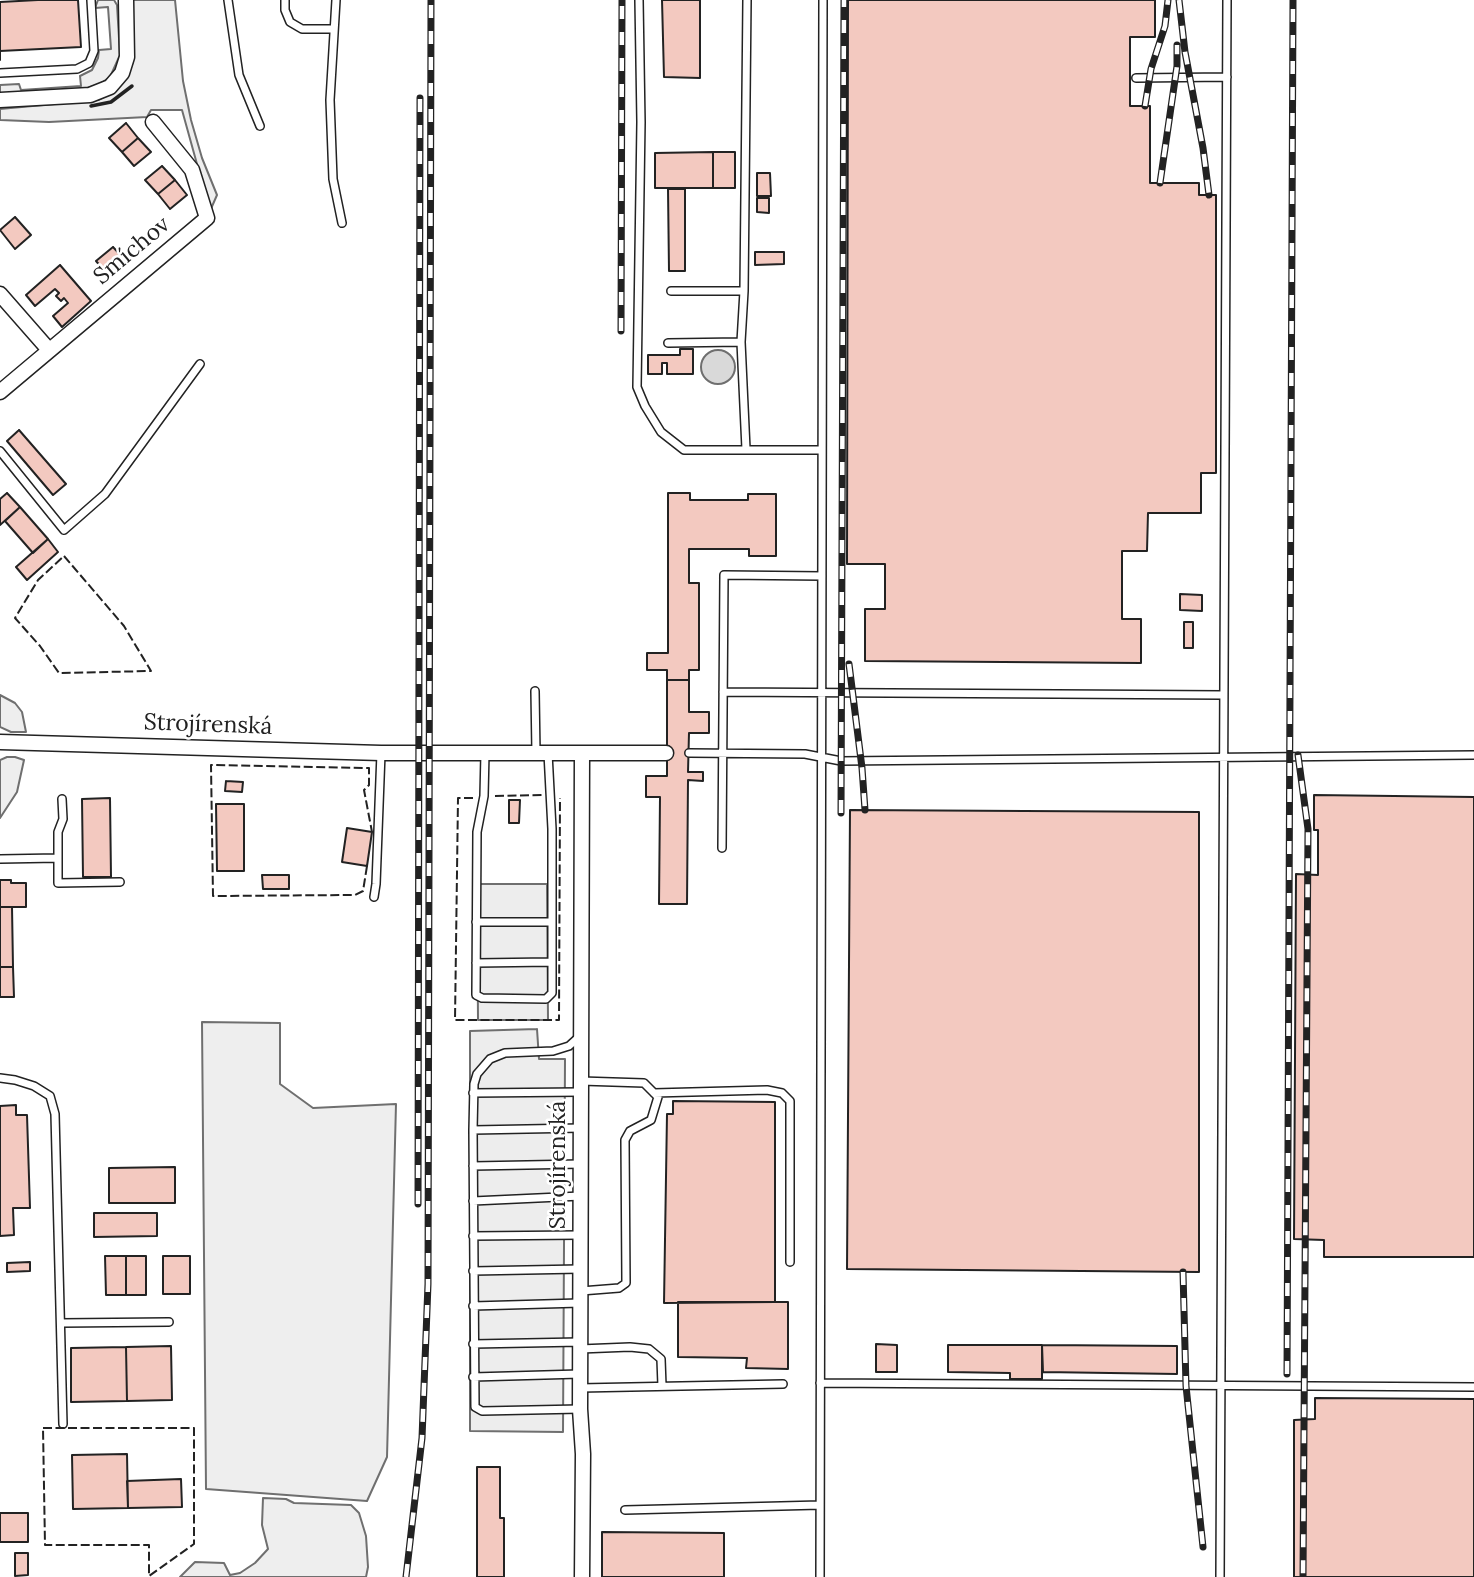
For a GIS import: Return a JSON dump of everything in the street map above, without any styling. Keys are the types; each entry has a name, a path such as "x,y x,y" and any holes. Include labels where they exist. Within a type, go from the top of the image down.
{"street":[{"path":"0,100 90,95 110,87 122,73 127,57 126,0"},
{"name":"Smíchov","path":"0,392 207,218 192,170 153,122"},
{"path":"0,294 49,350"},
{"name":"Strojírenská","path":"0,742 381,752 666,753"},
{"name":"Strojírenská","path":"582,753 582,1577"}],"lane":[{"path":"0,73 77,69 89,63 94,51 91,0"},
{"path":"228,0 239,75 260,126"},
{"path":"285,0 285,10 290,22 302,29 334,29"},
{"path":"336,0 330,100 333,179 342,223"},
{"path":"639,0 641,122 637,387 661,432 684,450 822,450"},
{"path":"746,449 741,342 744,291 747,0"},
{"path":"820,1577 823,0"},
{"path":"1220,1577 1227,0"},
{"path":"1136,78 1227,77"},
{"path":"671,291 744,291"},
{"path":"668,343 741,342"},
{"path":"0,451 64,530 104,494 200,364"},
{"path":"722,848 724,575 822,576"},
{"path":"485,753 484,796 477,832 478,997 546,999 552,993 552,829 536,691"},
{"path":"723,692 1223,695"},
{"path":"374,897 381,752"},
{"path":"689,753 805,754 841,761 1474,755"},
{"path":"62,800 63,819 58,832 58,883 120,883"},
{"path":"0,859 58,858"},
{"path":"476,922 552,922"},
{"path":"476,963 551,962"},
{"path":"580,1409 478,1410 473,1402 473,1093 477,1074 483,1065 497,1055 553,1051 569,1046 581,1035"},
{"path":"0,1079 34,1086 50,1096 55,1115 63,1424"},
{"path":"473,1093 645,1083 658,1097 651,1120 630,1131 625,1140 626,1283 619,1288 580,1297 473,1306"},
{"path":"654,1093 767,1090 782,1093 790,1101 790,1262"},
{"path":"473,1130 581,1128"},
{"path":"473,1166 581,1164"},
{"path":"473,1201 580,1196"},
{"path":"473,1237 580,1235"},
{"path":"473,1271 580,1269"},
{"path":"61,1323 169,1322"},
{"path":"473,1344 649,1349 661,1359 662,1387"},
{"path":"473,1377 662,1387 783,1384"},
{"path":"820,1383 1474,1387"},
{"path":"625,1510 820,1505"}],"shaded area":[{"path":"98,0 114,0 117,5 120,55 110,77 100,84 84,89 0,94 0,85 19,84 21,90 81,86 80,76 92,70 99,50 111,49 108,7 95,8"},
{"path":"131,0 175,0 183,81 191,120 217,195 210,211 182,110 151,110 147,117 49,122 0,120 0,109 98,100 123,83 133,62"},
{"path":"718,350 730,355 735,367 730,379 718,384 706,379 701,367 706,355"},
{"path":"0,695 15,703 22,712 26,732 11,732 0,727"},
{"path":"7,757 24,760 17,792 0,818 0,760"},
{"path":"477,884 547,884 548,1020 478,1020"},
{"path":"202,1022 280,1023 280,1084 313,1108 396,1104 387,1457 367,1501 206,1489"},
{"path":"537,1029 539,1059 565,1059 563,1432 470,1431 470,1031"},
{"path":"263,1498 286,1499 294,1503 351,1505 359,1513 366,1536 366,1577 180,1577 195,1562 224,1563 230,1575 240,1573 255,1563 268,1549 262,1525"}],"building":[{"path":"78,0 81,47 0,51 0,2"},
{"path":"662,0 700,0 700,78 664,77"},
{"path":"848,0 1155,0 1155,37 1130,37 1130,106 1150,106 1150,183 1199,183 1199,195 1216,195 1216,473 1201,473 1201,513 1148,513 1147,551 1122,551 1122,619 1141,619 1141,663 865,661 865,609 885,609 885,564 847,564"},
{"path":"126,123 138,138 122,152 109,138"},
{"path":"138,138 151,152 134,166 122,152"},
{"path":"713,152 713,188 655,188 655,153"},
{"path":"713,152 735,152 735,188 713,188"},
{"path":"162,166 175,180 158,194 145,180"},
{"path":"757,173 770,173 771,196 757,196"},
{"path":"175,180 187,195 170,209 158,194"},
{"path":"668,189 685,189 685,271 669,271"},
{"path":"757,198 769,198 769,213 757,212"},
{"path":"15,217 31,235 15,249 0,230"},
{"path":"113,247 125,260 108,275 96,261"},
{"path":"755,252 784,252 784,264 755,265"},
{"path":"60,265 91,301 62,327 53,316 68,303 64,298 61,301 56,296 59,293 55,289 35,306 26,295"},
{"path":"680,349 693,349 693,374 667,374 667,363 662,363 662,374 648,374 648,355 680,355"},
{"path":"19,430 66,484 53,495 7,441"},
{"path":"7,493 20,507 0,525 0,499"},
{"path":"668,493 690,493 690,500 748,500 748,494 776,494 776,556 749,556 749,549 689,549 689,583 699,583 699,670 689,670 689,680 667,680 667,670 647,670 647,653 668,653"},
{"path":"20,507 48,539 33,553 5,521"},
{"path":"48,539 58,552 27,580 16,567"},
{"path":"1180,594 1202,595 1202,611 1180,610"},
{"path":"1184,622 1193,622 1193,648 1184,648"},
{"path":"667,680 689,680 689,712 709,712 709,733 689,733 688,772 703,772 703,781 688,780 687,904 659,904 660,797 646,797 646,776 667,776"},
{"path":"226,781 243,782 242,792 225,791"},
{"path":"1314,795 1474,797 1474,1257 1324,1257 1324,1240 1294,1239 1296,874 1318,875 1318,830 1314,830"},
{"path":"110,798 111,877 83,877 82,799"},
{"path":"509,800 520,800 519,823 509,823"},
{"path":"216,804 244,804 244,871 217,871"},
{"path":"850,810 1199,812 1199,1272 847,1269"},
{"path":"347,828 372,832 367,866 342,862"},
{"path":"262,875 289,875 289,889 263,889"},
{"path":"0,880 26,883 26,907 0,907"},
{"path":"0,907 12,907 13,967 0,967"},
{"path":"0,967 13,967 14,997 0,997"},
{"path":"673,1101 775,1102 775,1302 664,1303 667,1114 673,1114"},
{"path":"16,1105 16,1115 27,1115 30,1208 13,1208 14,1235 0,1236 0,1106"},
{"path":"175,1167 175,1203 109,1203 109,1168"},
{"path":"94,1213 157,1213 157,1236 94,1237"},
{"path":"105,1256 126,1256 126,1295 106,1295"},
{"path":"126,1256 146,1256 146,1295 126,1295"},
{"path":"163,1256 190,1256 190,1294 163,1294"},
{"path":"30,1262 30,1271 7,1272 7,1263"},
{"path":"678,1302 788,1302 788,1369 746,1368 747,1358 678,1357"},
{"path":"876,1344 897,1345 897,1372 876,1372"},
{"path":"948,1345 1042,1345 1042,1379 1010,1379 1010,1373 948,1372"},
{"path":"1042,1345 1177,1346 1177,1374 1043,1372"},
{"path":"171,1346 172,1400 127,1401 126,1347"},
{"path":"126,1347 127,1401 71,1402 71,1348"},
{"path":"1315,1398 1474,1399 1474,1577 1294,1577 1294,1420 1315,1419"},
{"path":"127,1454 128,1508 73,1509 72,1455"},
{"path":"477,1467 500,1467 500,1518 504,1518 504,1577 477,1577"},
{"path":"181,1479 182,1507 128,1508 127,1481"},
{"path":"0,1513 28,1513 28,1542 0,1542"},
{"path":"602,1532 724,1533 724,1577 602,1577"},
{"path":"15,1553 28,1553 28,1575 15,1576"}],"railway":[{"path":"406,1577 422,1438 428,1284 431,0"},
{"path":"621,331 622,0"},
{"path":"841,813 844,0"},
{"path":"1145,106 1151,69 1165,26 1168,0"},
{"path":"1179,0 1209,195"},
{"path":"1287,1374 1293,0"},
{"path":"1160,183 1177,66 1177,45"},
{"path":"418,1204 420,98"},
{"path":"849,664 865,810"},
{"path":"1298,755 1308,829 1303,1577"},
{"path":"1183,1272 1186,1386 1203,1547"}],"fence":[{"path":"64,556 124,626 151,671 59,673 15,618 38,580 64,556"},
{"path":"367,866 363,891 355,895 213,896 211,765 369,768 369,785 364,790 372,832"},
{"path":"495,796 543,795"},
{"path":"473,798 458,798 455,1020 559,1020 560,798"},
{"path":"43,1428 194,1428 194,1544 149,1576 149,1545 45,1545 43,1428"}],"wall":[{"path":"91,106 111,102 132,86"}]}
